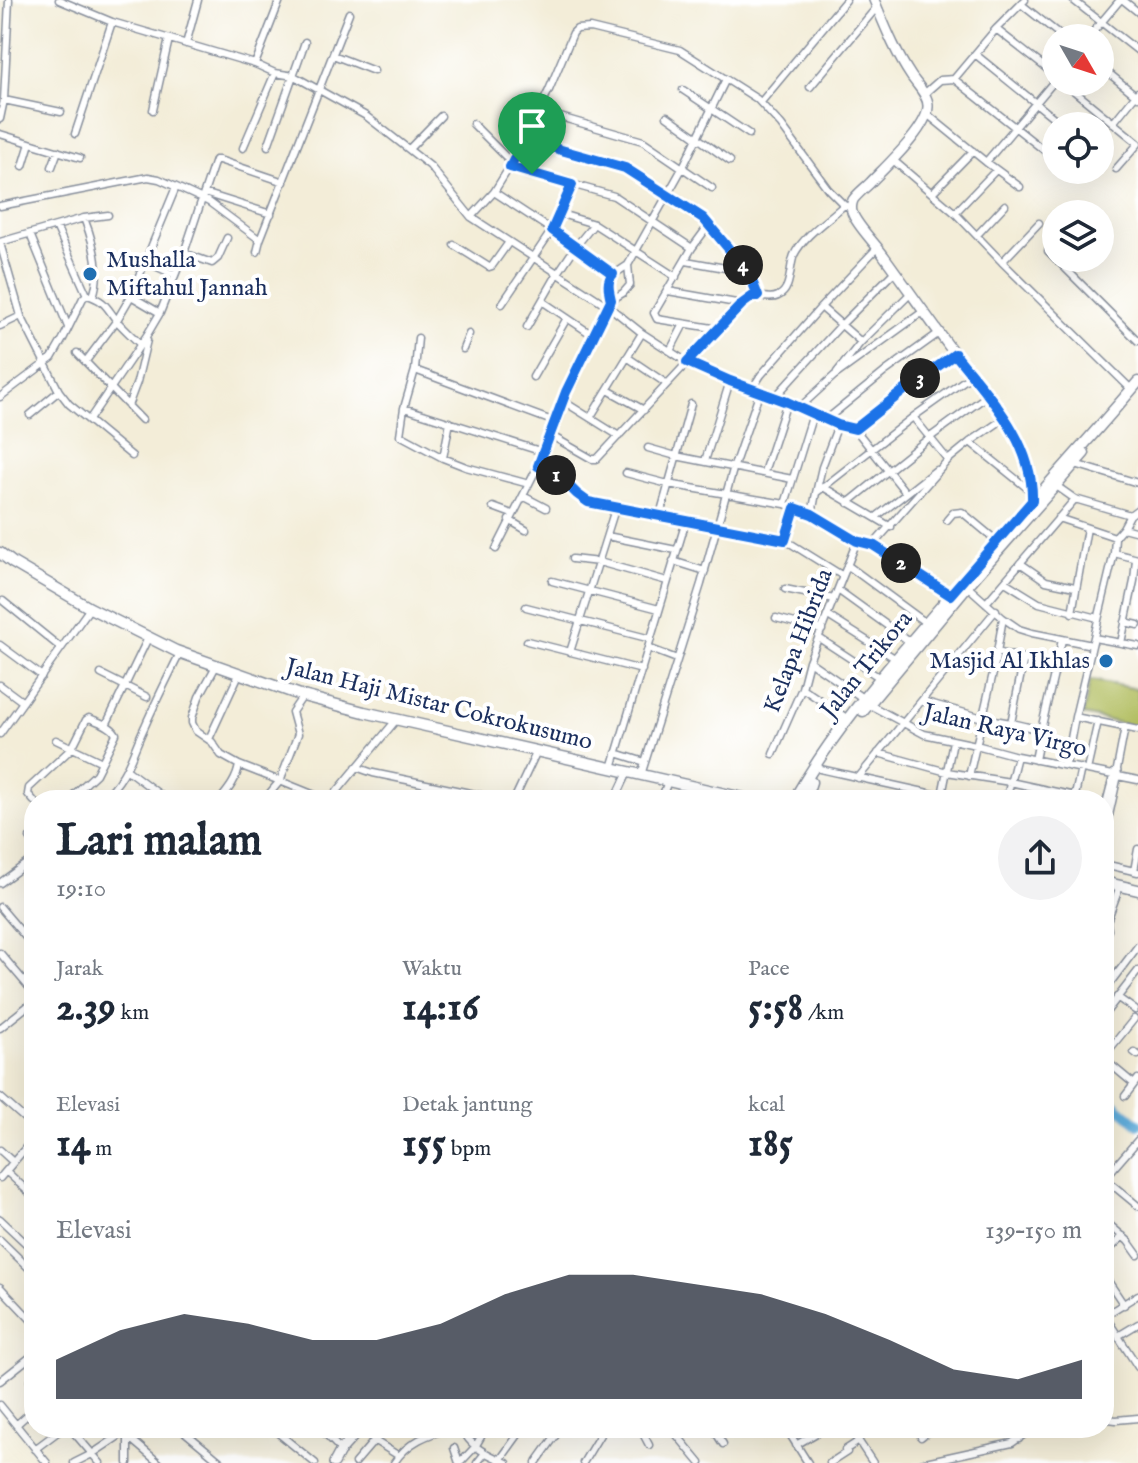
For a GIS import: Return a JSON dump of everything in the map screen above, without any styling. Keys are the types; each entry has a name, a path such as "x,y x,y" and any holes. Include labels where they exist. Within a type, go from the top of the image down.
{"main road":[{"name":"Jalan Trikora","path":"808,790 880,678 950,595 1055,485 1136,388"},
{"name":"Jalan Trikora","path":"800,790 848,719 967,586 1032,497 1076,460"},
{"name":"Jalan Haji Mistar Cokrokusumo","path":"0,553 90,608 148,638 180,653 303,696 706,790"},
{"path":"1114,884 1138,890"}],"street":[{"path":"0,119 4,100 9,0"},
{"path":"59,0 112,22 255,64 275,73 294,76 366,116 430,166 471,217 610,303 642,333 687,362 838,425 855,429 906,493"},
{"path":"186,44 198,0"},
{"path":"255,64 280,0"},
{"path":"761,102 846,0"},
{"path":"1073,0 1138,51"},
{"path":"1101,22 1122,0 1138,12"},
{"path":"954,79 1023,2 1048,24"},
{"path":"550,435 595,460 742,304 753,296 774,298 782,293 799,246 848,207 893,160 921,127 927,114 928,101 901,60 875,3 810,87"},
{"path":"257,252 349,13"},
{"path":"75,134 112,22"},
{"path":"471,217 494,192 511,165 577,29 590,28 675,48 761,102 828,189 848,207 1005,418 1026,460 1032,497"},
{"path":"996,29 1042,67"},
{"path":"153,110 169,39"},
{"path":"268,146 305,42"},
{"path":"975,54 1047,112"},
{"path":"333,55 374,71"},
{"path":"243,148 275,73"},
{"path":"1114,77 1137,95 1114,122"},
{"path":"610,303 610,277 628,265 683,167 726,79"},
{"path":"924,94 940,80 954,79 1042,149"},
{"path":"683,90 749,134"},
{"path":"986,162 1042,96"},
{"path":"1080,96 1100,112"},
{"path":"4,100 61,112"},
{"path":"927,114 1020,187"},
{"path":"553,115 643,141 712,188"},
{"path":"409,149 441,116"},
{"path":"667,116 730,161"},
{"path":"473,124 511,165 614,196 692,248"},
{"path":"1114,124 1138,144 1116,169"},
{"path":"0,134 80,158"},
{"path":"519,150 533,142 625,168 703,218 744,267 758,296"},
{"path":"23,166 30,143"},
{"path":"52,167 58,151"},
{"path":"932,193 973,151"},
{"path":"89,420 160,313 215,160 284,182"},
{"path":"893,160 955,213 1002,262 1136,388"},
{"path":"955,213 996,170"},
{"path":"0,206 148,177 271,214"},
{"path":"502,304 552,230 572,185"},
{"path":"86,361 131,296 176,187"},
{"path":"494,192 613,274"},
{"path":"203,196 260,240"},
{"path":"977,235 1005,205"},
{"path":"561,214 594,224 676,277"},
{"path":"108,215 84,218 0,242 21,316 59,391 66,401 132,456"},
{"path":"0,397 52,358 83,298 90,295 96,280 95,263 84,218"},
{"path":"1002,262 1039,223"},
{"path":"527,327 558,273 594,224"},
{"path":"709,225 656,308 655,316 657,319 719,329"},
{"path":"56,226 90,295 105,303 141,345"},
{"path":"30,234 68,327"},
{"path":"184,253 212,263 218,258 227,238"},
{"path":"454,245 489,267 509,242"},
{"path":"752,389 821,307 878,247"},
{"path":"144,261 175,275"},
{"path":"686,261 731,269 744,267"},
{"path":"496,549 538,466 563,401 610,303 630,285 628,265"},
{"path":"775,397 895,271"},
{"path":"1069,272 1138,341"},
{"path":"668,291 742,304"},
{"path":"834,376 861,342 911,293"},
{"path":"131,296 160,313"},
{"path":"542,301 594,336"},
{"path":"821,307 861,342"},
{"path":"799,408 834,376 924,311"},
{"path":"0,326 21,316"},
{"path":"533,377 567,318"},
{"path":"670,351 684,324"},
{"path":"590,418 642,333"},
{"path":"827,419 939,333"},
{"path":"463,349 469,334"},
{"path":"128,406 147,335"},
{"path":"418,338 415,370 400,435 443,458 529,484"},
{"path":"77,353 142,420"},
{"path":"855,429 955,354"},
{"path":"627,357 667,384"},
{"path":"415,370 555,422"},
{"path":"820,490 972,375"},
{"path":"705,461 730,381"},
{"path":"608,390 644,410"},
{"path":"30,415 59,391"},
{"path":"641,775 705,571 734,466 760,391"},
{"path":"848,503 988,395"},
{"path":"563,401 619,436"},
{"path":"764,472 787,402"},
{"path":"660,515 691,404"},
{"path":"404,408 543,452"},
{"path":"785,504 813,414"},
{"path":"913,417 948,460"},
{"path":"876,517 1005,418"},
{"path":"443,458 450,422"},
{"path":"812,514 820,490 822,467 838,425"},
{"path":"970,442 1032,497"},
{"path":"648,448 792,479"},
{"path":"873,545 948,460"},
{"path":"1076,460 1138,483"},
{"path":"538,466 562,479 588,502 785,540 843,576"},
{"path":"626,473 668,484 785,504 812,514 857,541 873,545 950,595"},
{"path":"1055,485 1075,499 1130,515"},
{"path":"820,490 891,527"},
{"path":"523,496 546,508"},
{"path":"986,603 1075,499"},
{"path":"570,652 616,506"},
{"path":"493,507 526,530"},
{"path":"785,540 795,508"},
{"path":"1066,765 1115,537 1138,509"},
{"path":"947,520 953,513 962,512 997,545"},
{"path":"1058,518 1115,537"},
{"path":"612,768 686,521"},
{"path":"1072,613 1087,528"},
{"path":"1123,528 1138,532"},
{"path":"607,536 676,550"},
{"name":"Kelapa Hibrida","path":"773,754 802,688 809,661 857,541"},
{"path":"1114,553 1137,559 1136,581 1121,643"},
{"path":"572,559 599,562 667,581"},
{"path":"673,561 705,571"},
{"path":"1020,563 1046,581 1075,587"},
{"path":"847,565 926,623"},
{"path":"552,581 659,609"},
{"path":"1005,582 1039,603 1098,618"},
{"path":"967,586 1019,629 1062,640 1138,646"},
{"path":"785,589 834,599"},
{"path":"838,590 910,642"},
{"path":"3,601 61,648"},
{"path":"526,607 651,639"},
{"path":"2,729 90,608"},
{"path":"858,778 996,610"},
{"path":"828,616 896,659"},
{"path":"776,618 822,630"},
{"path":"969,776 1003,618"},
{"path":"1125,622 1138,625"},
{"path":"106,725 148,638"},
{"path":"819,638 880,678"},
{"path":"1035,760 1062,640"},
{"path":"527,641 642,670"},
{"path":"0,645 42,676"},
{"path":"648,648 677,659"},
{"path":"997,652 1055,666"},
{"path":"113,790 127,770 180,653"},
{"path":"1011,723 1024,658"},
{"name":"Jalan Raya Virgo","path":"809,661 866,701 924,734 1138,780"},
{"path":"216,666 199,697 192,718 196,731 209,739 221,755 239,765 306,790"},
{"path":"101,674 147,697"},
{"path":"209,739 239,674"},
{"path":"0,685 23,702"},
{"path":"802,688 848,719"},
{"path":"272,790 280,781 298,734 292,712 303,696"},
{"path":"922,701 1041,730"},
{"path":"1075,717 1138,730"},
{"path":"29,790 72,748 87,718 106,725 116,734 94,777 79,790"},
{"path":"337,790 397,719"},
{"path":"1077,790 1098,721"},
{"path":"1113,790 1125,727"},
{"path":"56,740 102,762"},
{"path":"943,790 953,741"},
{"path":"519,790 537,751"},
{"path":"616,753 645,762"},
{"path":"878,753 947,772 1042,790"},
{"path":"1008,790 1017,756"},
{"path":"227,790 236,777 239,765"},
{"path":"356,767 455,790"},
{"path":"820,769 908,790"},
{"path":"127,770 154,790"},
{"path":"620,790 628,772"},
{"path":"1111,790 1116,773"},
{"path":"665,790 668,781"},
{"path":"1114,866 1136,871 1138,849"},
{"path":"0,883 24,866"},
{"path":"1114,902 1120,886"},
{"path":"0,907 24,935"},
{"path":"1114,978 1138,946"},
{"path":"0,953 24,981"},
{"path":"1114,1001 1138,971"},
{"path":"1114,1045 1137,1014 1117,997"},
{"path":"0,1028 24,1009"},
{"path":"1114,1065 1136,1081 1125,1096"},
{"path":"0,1097 24,1118"},
{"path":"1114,1167 1138,1140"},
{"path":"0,1178 24,1149"},
{"path":"0,1150 13,1162"},
{"path":"6,1171 24,1188"},
{"path":"1114,1186 1138,1206"},
{"path":"0,1219 24,1242"},
{"path":"1114,1228 1138,1255"},
{"path":"1114,1245 1123,1236"},
{"path":"0,1240 24,1263"},
{"path":"0,1287 24,1312"},
{"path":"1114,1290 1124,1305"},
{"path":"1114,1310 1138,1295"},
{"path":"1118,1336 1138,1324"},
{"path":"1114,1330 1134,1355 1138,1367"},
{"path":"0,1381 24,1362"},
{"path":"0,1405 24,1435"},
{"path":"16,1425 24,1418"},
{"path":"1114,1420 1138,1418"},
{"path":"26,1438 47,1463"},
{"path":"35,1449 50,1438"},
{"path":"78,1438 100,1463"},
{"path":"74,1463 118,1438"},
{"path":"128,1463 129,1438"},
{"path":"136,1438 159,1463"},
{"path":"192,1438 222,1463"},
{"path":"284,1438 315,1463"},
{"path":"330,1438 341,1450"},
{"path":"334,1463 352,1438"},
{"path":"372,1438 399,1456"},
{"path":"355,1463 377,1438"},
{"path":"394,1463 421,1438"},
{"path":"468,1438 475,1447 504,1461 517,1438"},
{"path":"454,1448 460,1463 480,1438"},
{"path":"536,1463 554,1438"},
{"path":"583,1463 598,1438"},
{"path":"645,1438 649,1445"},
{"path":"679,1438 700,1463"},
{"path":"719,1438 723,1444"},
{"path":"792,1438 808,1463"},
{"path":"796,1445 808,1438"},
{"path":"830,1463 847,1452 845,1450 858,1439 873,1463"},
{"path":"921,1463 941,1461 1019,1439"},
{"path":"974,1452 977,1463"},
{"path":"477,1463 485,1453"}],"green space":[{"path":"1090,680 1138,689 1138,727 1083,715"}],"waterway":[{"path":"1114,1104 1138,1124"}],"place":[{"name":"Mushalla Miftahul Jannah","path":"90,274"},
{"name":"Masjid Al Ikhlas","path":"1106,661"}],"route":[{"path":"533,142 625,168 703,218 749,273 758,296 742,304 687,362 730,381 855,429 955,354 1001,412 1021,447 1030,476 1032,501 950,595 873,545 857,541 812,514 795,508 785,540 616,506 597,505 582,499 562,479 538,466 566,392 611,300 608,285 613,274 552,230 572,185 532,174 510,167 519,150 533,142"}]}
